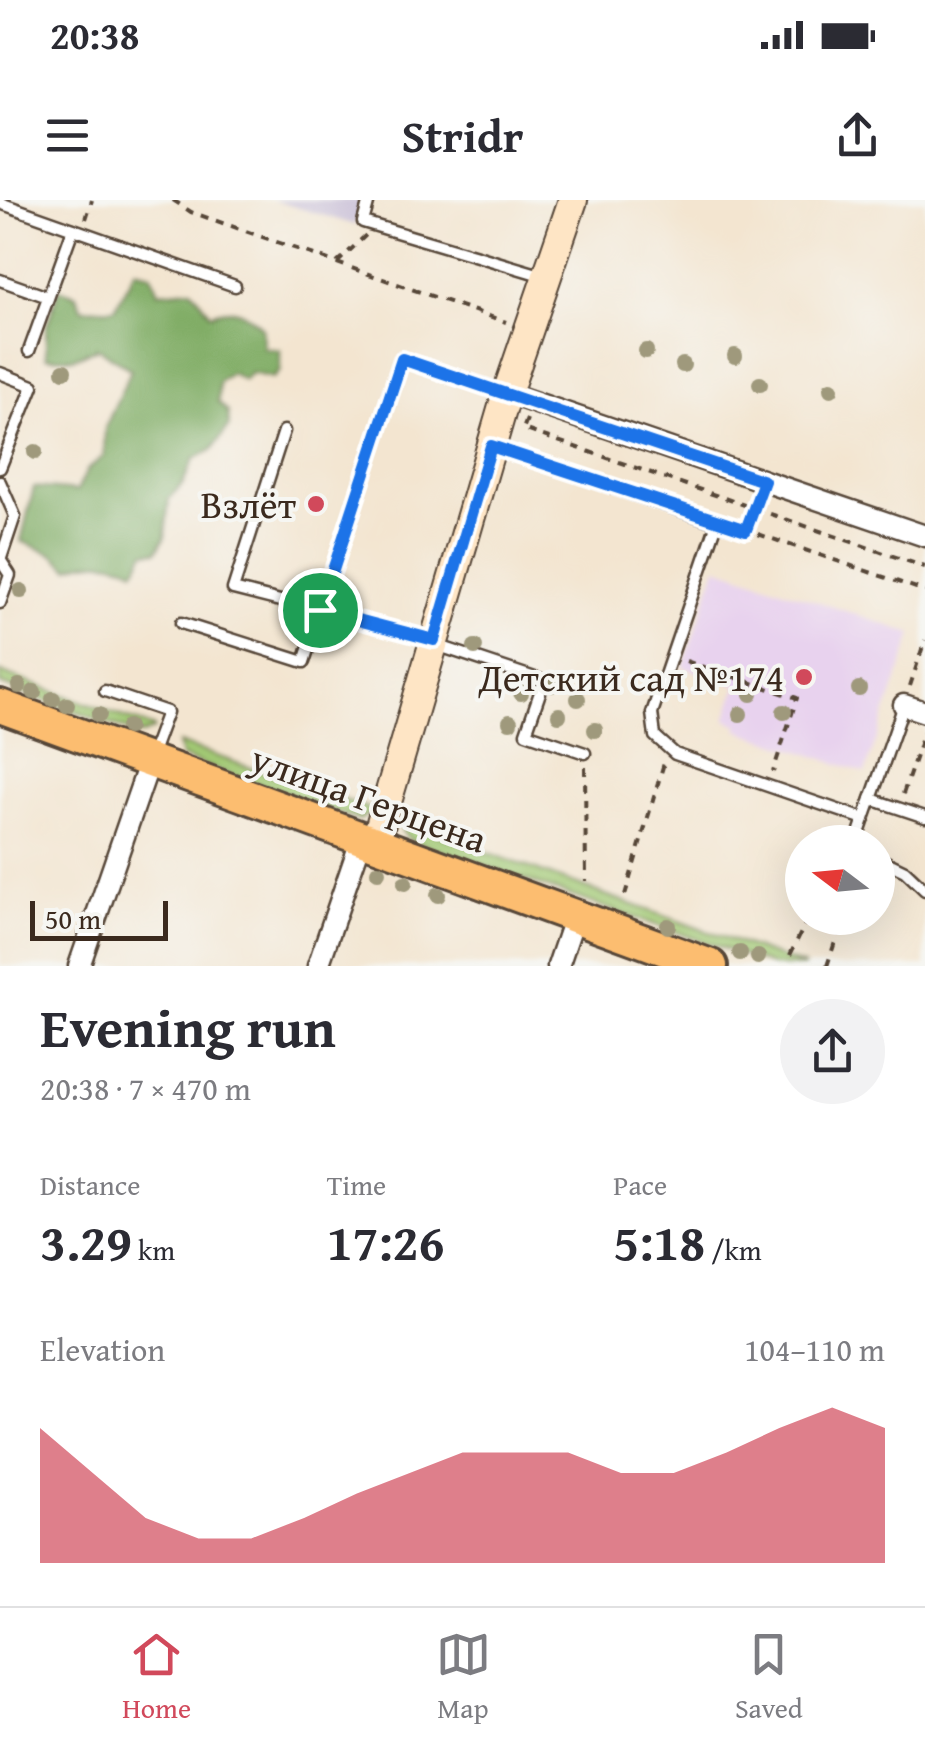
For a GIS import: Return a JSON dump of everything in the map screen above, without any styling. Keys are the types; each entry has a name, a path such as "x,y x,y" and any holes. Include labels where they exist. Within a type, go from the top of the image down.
{"main road":[{"name":"улица Герцена","path":"0,706 711,966"}],"street":[{"path":"318,966 369,841 507,393 573,200"},
{"path":"507,393 925,536"},
{"path":"904,704 925,712"},
{"path":"79,966 150,760"},
{"path":"558,966 575,916"}],"lane":[{"path":"369,200 362,222 546,277"},
{"path":"0,203 236,286"},
{"path":"29,351 77,230"},
{"path":"0,280 48,297"},
{"path":"180,622 304,662 402,359 507,393"},
{"path":"0,374 33,386 0,468"},
{"path":"284,431 233,589 433,642 544,681 526,734 584,753"},
{"path":"491,446 746,530"},
{"path":"0,482 16,516 0,561 10,575 0,603"},
{"path":"717,523 652,725 661,746 864,820"},
{"path":"106,691 167,712 150,760"},
{"path":"862,825 904,704"},
{"path":"871,798 925,817"},
{"path":"895,866 925,890"}],"path":[{"path":"77,230 92,200"},
{"path":"173,200 191,212 516,326"},
{"path":"337,263 376,226"},
{"path":"527,417 524,429 925,567"},
{"path":"593,481 611,428"},
{"path":"644,498 662,446"},
{"path":"694,515 712,463"},
{"path":"764,481 746,530 925,590"},
{"path":"904,704 925,640"},
{"path":"672,656 797,698 768,786"},
{"path":"898,808 925,729"},
{"path":"584,753 586,880"},
{"path":"625,894 658,775 676,754"},
{"path":"790,955 800,935"},
{"path":"827,966 837,935"}],"shaded area":[{"path":"272,200 363,200 355,225"},
{"name":"Детский сад №174","path":"717,567 913,634 865,773 737,730 739,725 726,720 737,686 683,667"}],"green space":[{"path":"135,270 151,274 158,292 192,289 211,314 232,310 250,317 262,328 264,348 280,350 280,371 273,378 251,373 244,380 231,373 219,382 218,402 228,412 229,426 212,450 194,459 182,485 169,498 165,537 157,551 145,552 135,570 102,562 69,568 52,554 21,541 34,487 77,491 87,470 104,456 105,428 131,370 98,348 74,358 46,357 46,328 59,289 76,295 83,309 115,308"},
{"path":"0,672 154,728 140,735 0,684"},
{"path":"178,743 374,810 359,820 181,757"},
{"path":"402,822 804,966 774,966 410,840 402,831"}],"place":[{"name":"Взлёт","path":"316,504"},
{"name":"Детский сад №174","path":"804,677"}],"route":[{"path":"402,359 764,481 746,530 491,446 434,640 320,610 402,359"}]}
